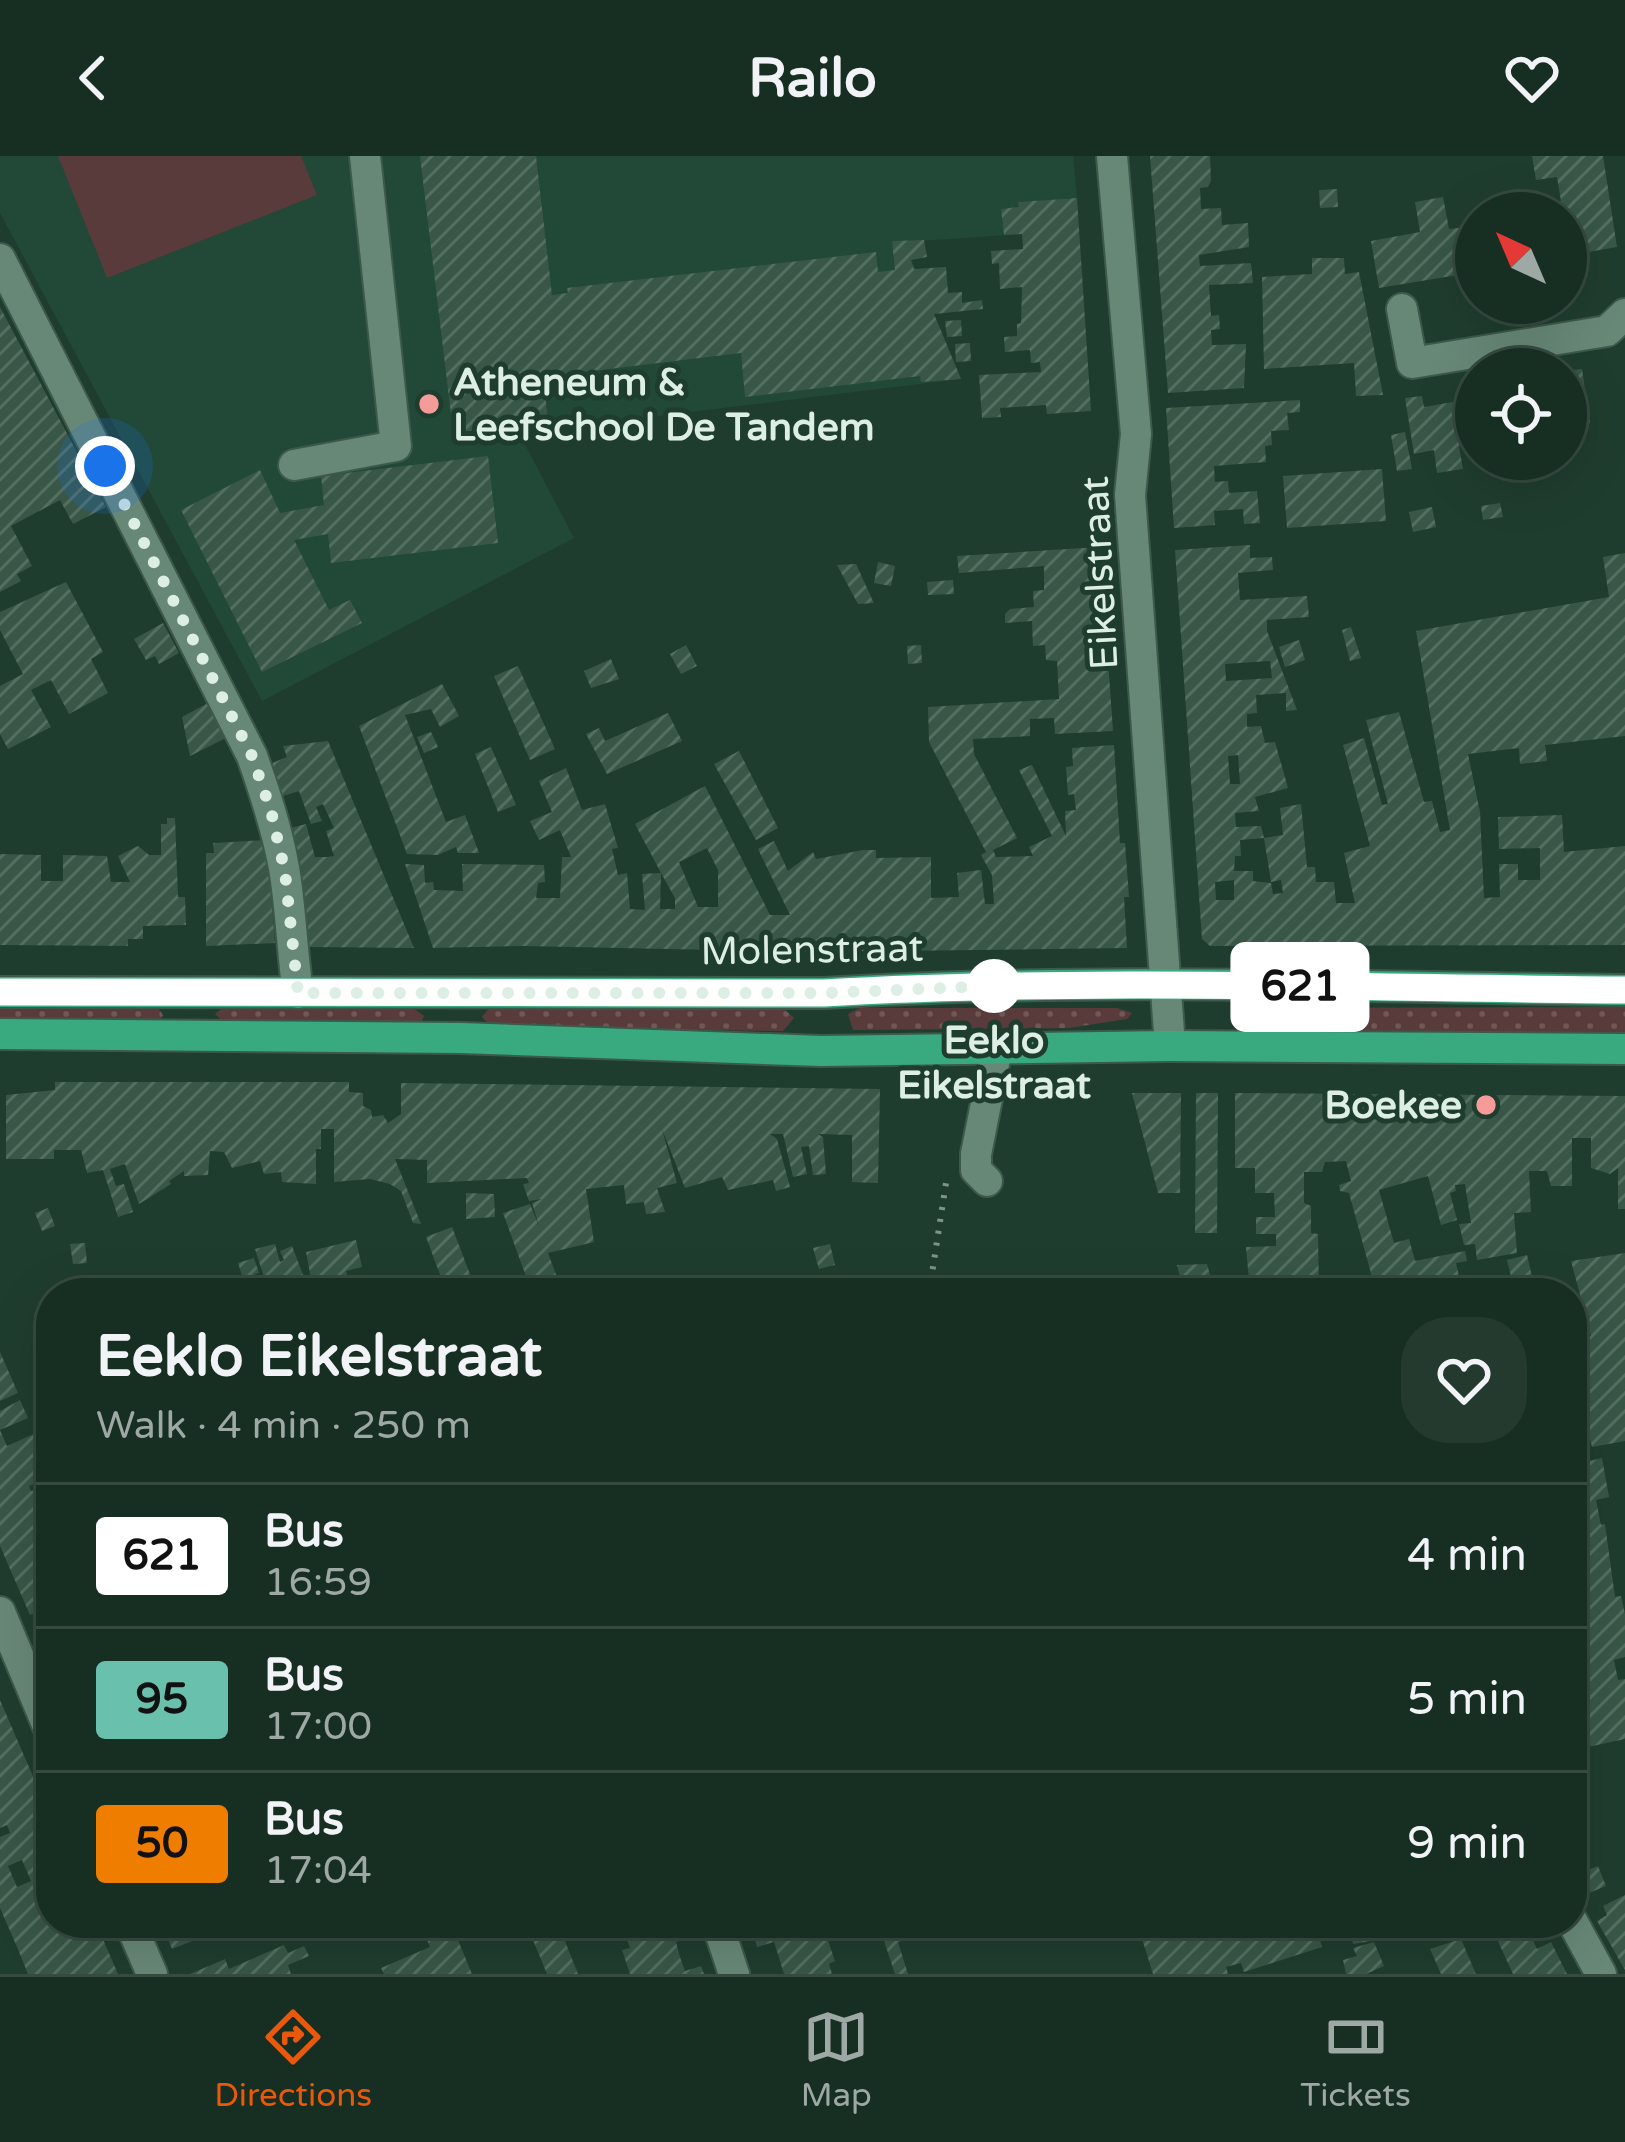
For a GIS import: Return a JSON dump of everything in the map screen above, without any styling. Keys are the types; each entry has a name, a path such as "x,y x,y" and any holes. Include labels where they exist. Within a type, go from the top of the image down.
{"main road":[{"name":"Molenstraat","path":"0,992 824,993 938,986 1625,990"},
{"path":"0,1034 460,1038 821,1051 1170,1046 1625,1049"}],"street":[{"path":"294,465 396,446 365,156"},
{"name":"Eikelstraat","path":"1112,156 1136,434 1130,495 1170,1046"},
{"path":"0,260 252,756 285,872 298,993"},
{"path":"1402,309 1412,363 1607,331 1625,314"},
{"path":"987,1181 976,1170 976,1154 997,1048"},
{"path":"0,1612 36,1698"},
{"path":"136,1938 152,1974"},
{"path":"722,1938 734,1974"},
{"path":"1581,1938 1601,1974"}],"shaded area":[{"name":"Atheneum & Leefschool De Tandem","path":"0,156 1073,156 1077,198 1019,202 1022,234 904,242 961,379 519,433 574,538 262,701 0,213"},
{"path":"58,156 301,156 317,195 107,278"},
{"path":"0,1005 150,1006 163,1015 160,1022 0,1023"},
{"path":"226,1005 410,1006 424,1016 421,1023 227,1025 215,1014"},
{"path":"491,1006 783,1008 794,1018 783,1031 491,1027 482,1017"},
{"path":"1625,1007 1625,1034 1242,1034 1243,1008"},
{"path":"860,1008 1117,1008 1132,1013 1127,1019 1069,1028 853,1030 848,1014"}],"building":[{"path":"420,156 536,156 552,295 568,293 567,288 876,252 878,272 895,270 892,241 924,240 927,257 911,260 914,269 946,267 948,293 962,292 962,303 982,300 983,309 934,314 961,379 921,382 920,376 745,397 741,353 543,377 549,429 454,440"},
{"path":"1150,156 1210,156 1211,181 1200,188 1201,209 1221,208 1222,225 1248,223 1249,247 1199,255 1200,266 1251,263 1253,283 1209,285 1211,316 1219,315 1220,329 1211,330 1212,345 1246,344 1244,388 1168,393"},
{"path":"1532,156 1603,156 1617,247 1587,252 1587,192 1560,192 1557,177 1536,180"},
{"path":"1337,189 1338,207 1320,208 1319,190"},
{"path":"1443,197 1449,229 1455,228 1455,275 1379,288 1371,241 1420,232 1415,202"},
{"path":"1077,198 1091,411 1047,414 1046,405 1000,408 1001,417 982,418 979,375 1041,372 1040,362 1031,363 1030,350 1005,352 1004,337 1017,336 1021,323 1022,287 1000,289 999,263 992,264 991,251 1023,249 1022,234 1004,235 1001,209 1019,207 1018,202"},
{"path":"1312,258 1344,258 1345,274 1359,272 1383,395 1356,396 1354,363 1264,369 1262,277 1312,274"},
{"path":"0,307 106,507 73,524 60,500 11,526 32,566 17,574 21,581 0,592"},
{"path":"961,320 962,336 947,337 945,321"},
{"path":"970,343 971,361 956,362 955,344"},
{"path":"1422,396 1424,407 1455,402 1455,470 1437,473 1434,450 1414,454 1405,398"},
{"path":"1300,400 1300,412 1287,413 1289,430 1271,431 1266,462 1214,466 1215,482 1228,481 1229,493 1257,491 1260,523 1244,524 1243,509 1214,511 1215,525 1174,528 1166,408"},
{"path":"1405,432 1412,469 1397,471 1391,435"},
{"path":"488,456 498,543 331,563 328,534 294,540 329,610 350,600 362,623 262,672 181,510 260,470 280,513 324,505 321,476"},
{"path":"1382,469 1386,521 1287,528 1283,476"},
{"path":"1500,503 1503,517 1483,520 1481,506"},
{"path":"1432,507 1436,527 1413,532 1409,512"},
{"path":"1250,545 1250,558 1272,557 1273,570 1238,573 1240,600 1307,596 1309,617 1267,620 1297,710 1286,711 1286,693 1256,695 1257,713 1247,714 1247,727 1261,726 1265,743 1275,742 1288,788 1255,797 1259,811 1235,813 1236,827 1261,826 1264,838 1283,835 1280,808 1301,804 1307,867 1315,867 1316,882 1334,882 1336,903 1355,903 1344,853 1370,846 1343,745 1364,738 1382,805 1388,804 1366,720 1399,712 1424,802 1432,801 1440,832 1450,830 1416,631 1609,597 1603,557 1625,553 1625,736 1545,745 1547,761 1520,764 1519,748 1468,754 1480,812 1484,898 1500,897 1499,864 1518,864 1518,880 1540,880 1540,848 1499,849 1498,817 1562,815 1564,852 1625,846 1625,945 1210,946 1202,939 1175,550","holes":["1270,661 1272,678 1226,681 1225,664","1238,755 1240,784 1230,784 1228,756","1264,838 1271,882 1281,880 1283,893 1273,894 1271,883 1253,881 1253,871 1234,871 1235,856 1241,856 1240,840","1234,880 1234,900 1216,900 1215,882"]},
{"path":"1100,547 1113,731 1055,734 1054,718 1030,719 1030,736 973,739 974,754 1017,838 993,850 996,857 1033,856 1029,847 1052,836 1019,770 1032,765 1066,836 1065,811 1076,810 1074,794 1068,795 1066,767 1073,766 1072,748 1114,745 1120,843 1125,843 1129,897 1124,897 1127,948 810,952 433,948 405,864 424,865 425,883 433,882 434,890 463,891 462,864 544,865 545,882 538,883 536,898 560,898 562,857 571,857 560,830 539,840 530,821 552,812 539,781 566,768 582,810 605,804 618,848 612,849 618,875 627,873 630,909 645,910 642,874 661,873 635,824 705,786 770,915 790,915 758,849 774,841 788,871 813,852 816,859 863,850 876,850 876,858 931,857 931,898 959,897 957,873 981,870 985,904 994,904 992,875 981,855 986,852 929,742 928,707 1059,699 1057,661 1046,660 1045,645 1033,646 1032,621 1005,623 1010,609 1034,607 1033,591 1044,590 1044,566 959,573 957,556","holes":["707,848 718,870 718,907 698,907 679,862","661,873 675,898 675,909 660,909"]},
{"path":"878,562 895,566 891,586 874,583"},
{"path":"856,564 874,603 858,604 837,565"},
{"path":"953,580 954,594 928,595 927,582"},
{"path":"66,582 103,652 91,659 108,693 69,714 51,680 31,690 51,727 8,749 0,734 0,686 23,674 0,630 0,612"},
{"path":"163,623 179,653 159,664 155,656 146,660 134,639"},
{"path":"1351,627 1361,658 1350,661 1342,630"},
{"path":"1299,640 1305,660 1285,667 1279,647"},
{"path":"686,645 697,666 681,674 670,654"},
{"path":"921,645 922,663 908,664 907,646"},
{"path":"611,659 619,679 591,688 584,671"},
{"path":"518,666 555,749 530,760 494,676"},
{"path":"442,684 459,716 440,727 431,709 405,715 446,822 465,815 479,853 458,853 456,847 438,855 407,854 359,726"},
{"path":"210,702 228,737 190,756 182,717"},
{"path":"668,713 682,741 607,774 586,734 599,728 605,741"},
{"path":"431,732 438,747 424,753 417,737"},
{"path":"328,741 414,948 307,947 301,878 283,830 306,824 315,857 327,857 334,856 326,831 334,828 323,804 316,807 322,821 311,824 299,791 280,797 272,763 287,757 283,746"},
{"path":"491,747 516,805 498,812 475,754"},
{"path":"739,751 778,828 756,840 714,764"},
{"path":"167,818 175,818 178,897 185,897 186,925 143,926 143,939 128,939 128,946 0,945 0,854 41,855 41,881 63,881 63,855 107,856 111,882 130,882 118,856 138,846 149,855 161,855 161,824 167,824"},
{"path":"267,840 275,943 206,946 206,853 214,853 213,843"},
{"path":"55,1082 349,1082 349,1092 363,1093 363,1106 371,1110 372,1117 383,1115 388,1123 401,1114 401,1083 880,1089 878,1183 852,1182 852,1135 818,1134 823,1137 826,1174 813,1175 809,1146 801,1147 807,1174 793,1177 783,1134 770,1134 777,1139 790,1187 776,1191 773,1180 728,1190 722,1177 685,1188 662,1129 677,1183 657,1188 665,1212 646,1214 644,1202 626,1204 624,1185 586,1189 594,1242 548,1253 557,1278 527,1278 503,1213 530,1204 539,1226 532,1203 542,1199 529,1201 523,1184 529,1183 527,1178 427,1183 427,1160 395,1159 421,1224 413,1223 401,1191 390,1184 370,1179 334,1182 334,1129 321,1129 316,1184 282,1182 281,1172 264,1174 260,1161 232,1168 224,1152 210,1151 208,1175 184,1176 184,1171 139,1204 125,1164 110,1169 116,1186 124,1184 133,1212 118,1217 103,1170 87,1173 81,1150 54,1150 54,1159 6,1159 6,1095 55,1090"},
{"path":"1132,1093 1181,1093 1180,1193 1158,1193"},
{"path":"1196,1093 1218,1093 1217,1233 1195,1233"},
{"path":"1235,1093 1625,1096 1625,1209 1618,1209 1618,1168 1610,1174 1591,1168 1591,1138 1572,1138 1572,1186 1551,1186 1547,1171 1529,1171 1531,1212 1514,1213 1517,1253 1477,1260 1475,1244 1464,1245 1459,1224 1471,1223 1465,1184 1455,1185 1456,1191 1450,1193 1457,1220 1441,1225 1428,1176 1379,1190 1394,1243 1409,1239 1415,1261 1465,1251 1467,1261 1456,1263 1460,1278 1372,1278 1349,1193 1340,1191 1339,1185 1351,1181 1346,1161 1325,1162 1322,1172 1304,1172 1304,1203 1311,1206 1311,1233 1318,1234 1319,1278 1249,1278 1246,1247 1276,1246 1276,1234 1256,1234 1256,1217 1275,1217 1274,1193 1255,1193 1255,1168 1235,1168"},
{"path":"466,1193 494,1194 495,1217 466,1219"},
{"path":"48,1208 55,1226 42,1231 35,1213"},
{"path":"452,1227 471,1278 441,1278 426,1237"},
{"path":"356,1240 362,1267 346,1271 348,1278 311,1278 306,1252"},
{"path":"85,1243 87,1263 73,1264 70,1244"},
{"path":"275,1244 280,1262 284,1260 280,1251 292,1246 304,1278 264,1278 255,1249"},
{"path":"830,1244 835,1265 819,1269 813,1248"},
{"path":"1625,1253 1625,1441 1592,1447 1587,1427 1587,1337 1591,1336 1587,1278 1576,1278 1571,1261"},
{"path":"1527,1255 1532,1278 1511,1278 1507,1260"},
{"path":"254,1258 259,1273 243,1278 238,1263"},
{"path":"1207,1264 1211,1278 1180,1278 1177,1265"},
{"path":"0,1352 18,1393 0,1401"},
{"path":"20,1400 28,1418 0,1430 0,1411"},
{"path":"0,1430 7,1446 36,1433 36,1483 29,1486 31,1491 36,1489 36,1612 30,1615 0,1546"},
{"path":"1602,1458 1609,1497 1596,1500 1601,1525 1605,1524 1615,1597 1621,1596 1625,1614 1625,1657 1614,1660 1618,1680 1625,1679 1625,1739 1588,1747 1587,1742 1587,1462"},
{"path":"0,1700 36,1783 36,1938 102,1938 118,1974 28,1974 0,1908 0,1837 10,1833 7,1825 0,1828","holes":["22,1860 31,1881 17,1887 8,1866"]},
{"path":"1598,1866 1606,1886 1589,1893 1587,1871"},
{"path":"1625,1895 1625,1970 1597,1921 1607,1915 1603,1906"},
{"path":"167,1938 200,1938 172,1949"},
{"path":"426,1938 457,1938 472,1974 384,1974 381,1968 430,1947"},
{"path":"532,1938 564,1938 578,1974 547,1974"},
{"path":"627,1938 688,1938 676,1942 685,1971 701,1966 704,1974 630,1974 622,1950 630,1948"},
{"path":"754,1938 827,1938 835,1961 829,1964 832,1974 784,1974 774,1942 757,1947"},
{"path":"883,1938 911,1938 898,1942 908,1974 895,1974"},
{"path":"1142,1938 1319,1938 1322,1947 1244,1972 1241,1963 1226,1967 1228,1974 1153,1974"},
{"path":"1496,1938 1532,1938 1537,1949 1551,1942 1567,1974 1513,1974"},
{"path":"1461,1939 1476,1974 1441,1974 1430,1949"},
{"path":"1374,1942 1384,1966 1366,1974 1346,1974 1343,1960 1357,1956 1353,1948"},
{"path":"284,1945 288,1953 304,1946 309,1956 288,1965 291,1974 190,1974 225,1959 229,1969"}],"bus line":[{"name":"621","path":"0,992 824,993 938,986 1625,990"}],"place":[{"name":"Atheneum & Leefschool De Tandem","path":"429,404"},
{"name":"Eeklo Eikelstraat","path":"994,986"},
{"name":"Boekee","path":"1486,1105"}],"route":[{"path":"105,466 252,756 285,872 298,993 824,993 994,986"}]}
